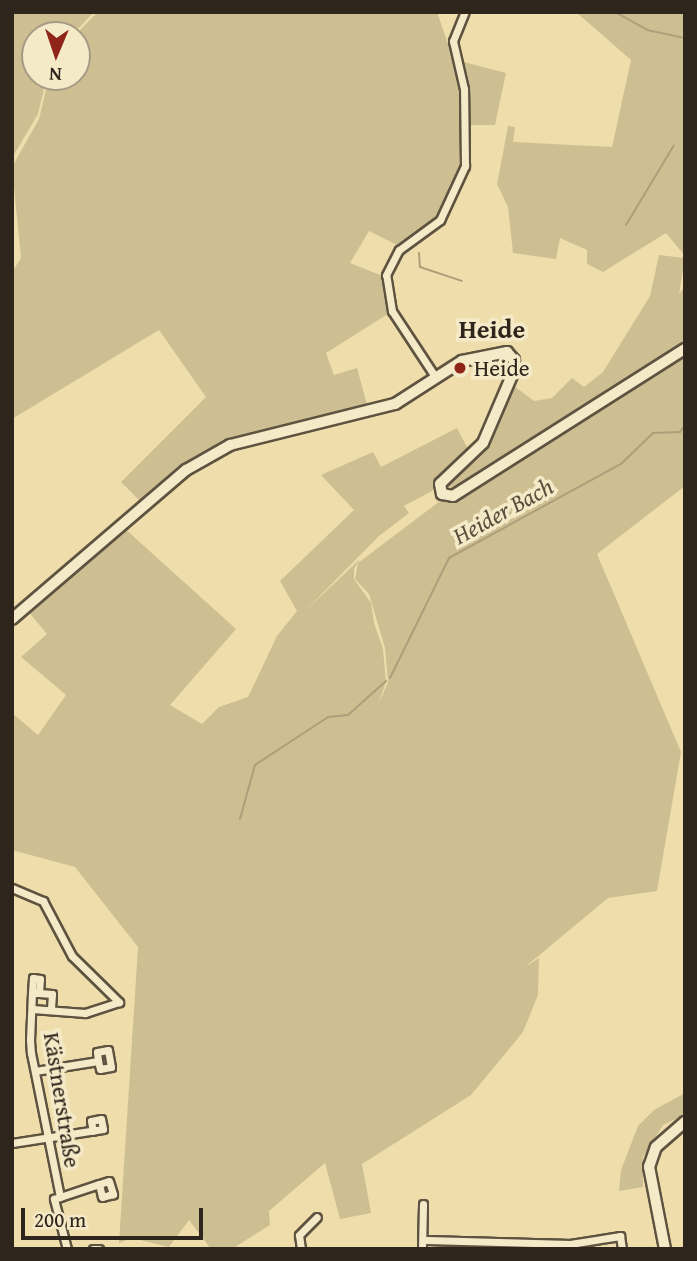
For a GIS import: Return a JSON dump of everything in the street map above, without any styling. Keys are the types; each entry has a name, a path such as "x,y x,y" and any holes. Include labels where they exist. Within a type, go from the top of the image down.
{"main road":[{"path":"12,618 200,460 245,440 395,404 483,353 511,355 513,373 487,435 476,453 441,481 443,495 455,495 685,349"},
{"path":"665,1249 649,1167 656,1147 685,1122"}],"street":[{"path":"436,378 392,312 387,275 399,250 440,220 465,166 464,89 453,41 465,12"},
{"name":"Kästnerstraße","path":"12,888 43,901 72,956 119,1002 99,1011 85,1013 32,1009"},
{"name":"Kästnerstraße","path":"51,1010 52,994 36,993 32,1009 35,1071 46,1140 60,1197 53,1204 67,1249"},
{"path":"35,1071 98,1061"},
{"path":"12,1143 93,1131"},
{"path":"60,1197 99,1184"},
{"path":"422,1249 423,1204"},
{"path":"301,1249 299,1235 317,1217"},
{"path":"427,1240 466,1245 570,1246 620,1236 622,1249"},
{"path":"93,1249 99,1249"}],"shaded area":[{"path":"12,12 94,12 85,21 21,21 21,91 44,91 38,114 12,158"},
{"path":"98,12 437,12 463,88 465,158 439,218 401,247 369,231 350,263 385,277 391,312 326,353 334,375 357,368 368,408 237,440 142,503 121,482 206,397 159,330 12,419 12,272 21,258 12,167 39,119 46,91 91,91 89,21"},
{"path":"576,12 685,12 685,256 666,233 603,272 587,264 587,250 560,238 556,259 513,253 508,207 497,184 508,126 515,127 513,142 612,147 631,60"},
{"path":"460,61 506,73 495,125 470,125"},
{"path":"659,255 685,258 679,294 685,286 685,486 597,554 681,752 657,891 608,898 525,967 539,958 538,995 523,1032 471,1095 362,1164 371,1213 340,1219 325,1163 269,1211 270,1225 232,1249 211,1249 189,1220 169,1247 132,1238 119,1243 138,947 75,867 12,850 12,713 38,735 66,695 21,657 47,634 27,610 123,527 236,629 170,705 202,724 219,707 248,697 277,636 297,611 280,581 354,510 321,475 373,452 381,467 457,428 471,455 440,477 432,491 404,506 409,513 379,536 305,611 360,559 354,569 354,579 371,603 374,623 383,649 386,682 378,705 388,682 385,648 369,594 355,579 358,563 440,501 453,501 469,489 444,487 482,450 514,386 534,401 552,398 572,378 584,387 603,372 650,296"},
{"path":"685,1093 685,1115 663,1125 643,1157 643,1187 619,1191 621,1170 638,1126 654,1110"}],"waterway":[{"path":"615,12 647,30 685,38"},
{"path":"626,225 674,145"},
{"path":"419,253 420,267 462,281"},
{"name":"Heider Bach","path":"390,678 449,558 621,464 653,433 680,432 685,425"},
{"name":"Heider Bach","path":"240,819 255,765 328,717 348,715 386,681"}],"place":[{"name":"Heide","path":"460,368"}],"district":[{"name":"Heide","path":"492,329"}]}
